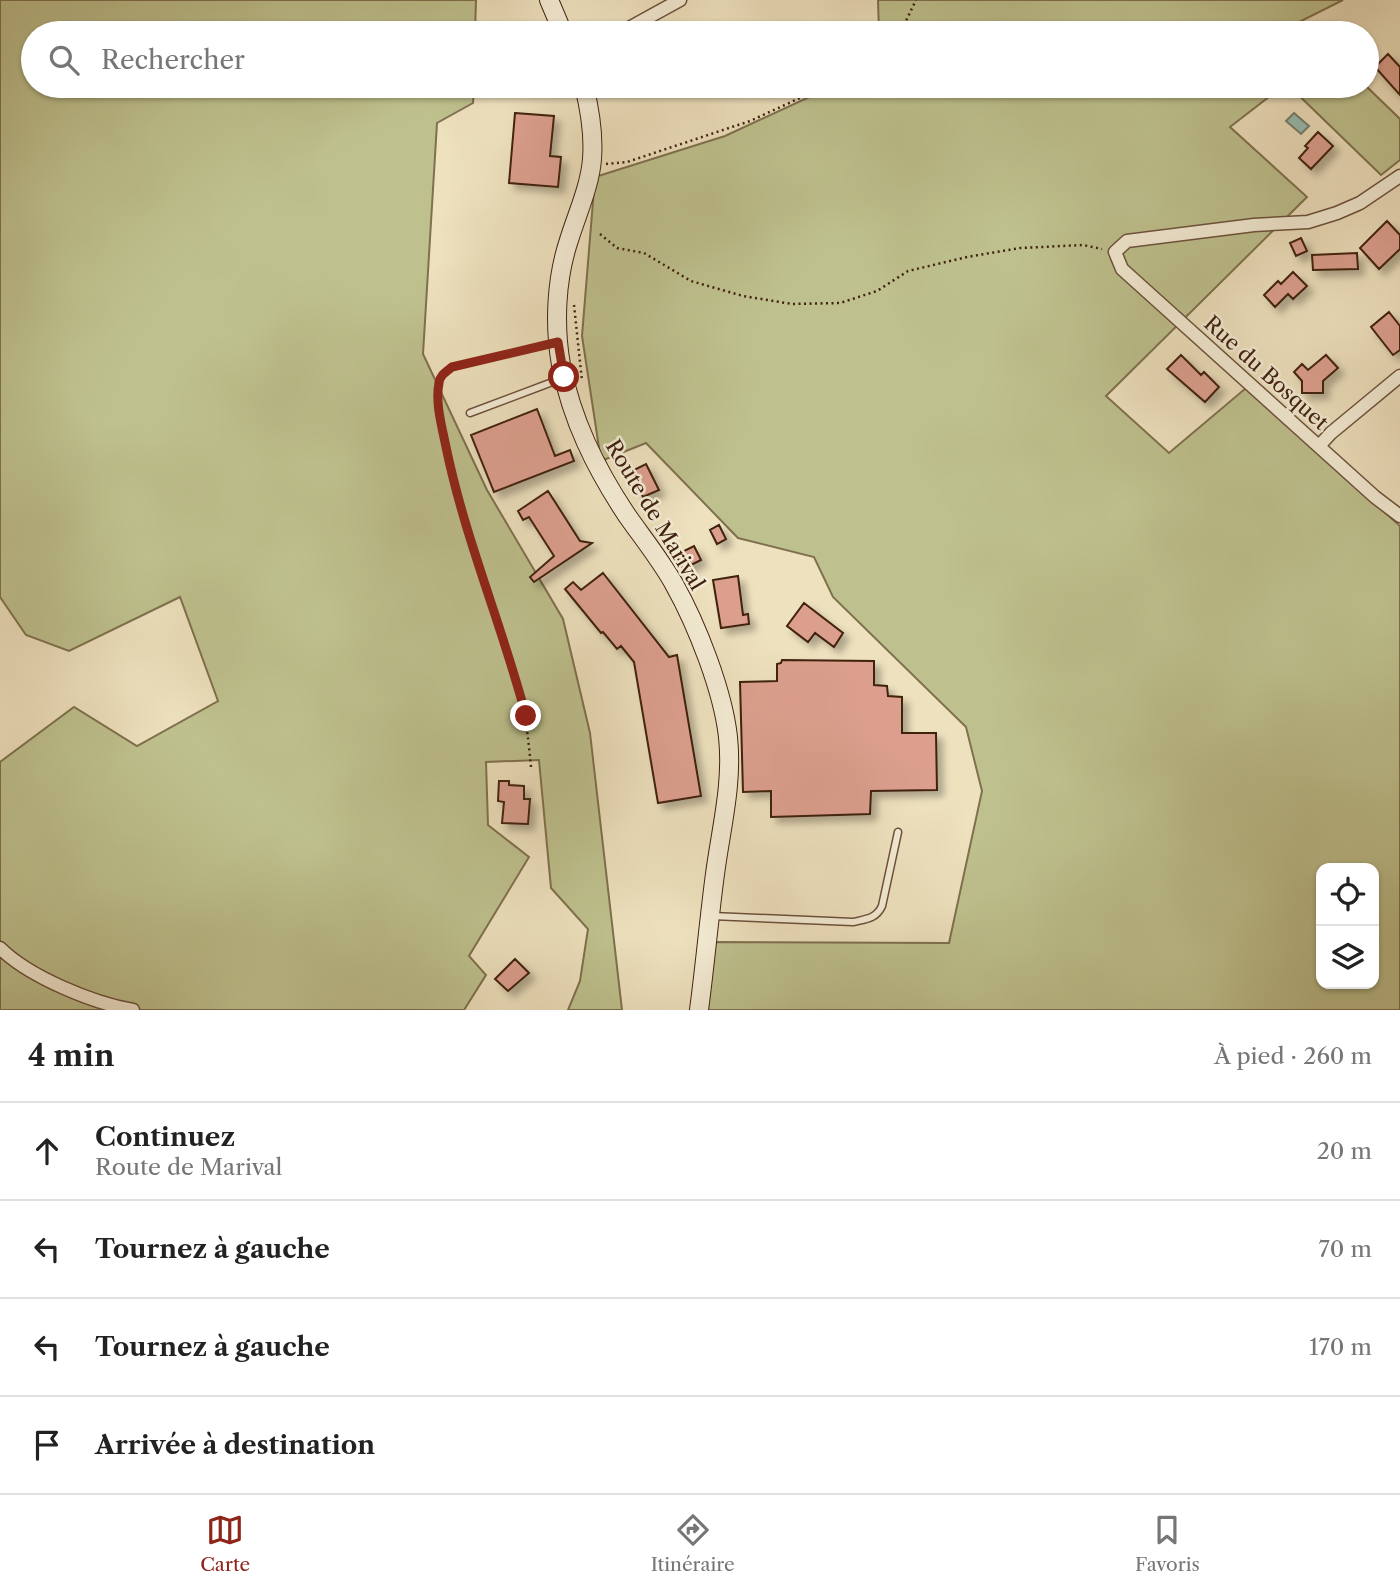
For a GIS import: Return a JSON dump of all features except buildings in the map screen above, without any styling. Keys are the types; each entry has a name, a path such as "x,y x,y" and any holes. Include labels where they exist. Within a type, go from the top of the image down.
{"main road":[{"path":"549,0 558,21"},
{"name":"Route de Marival","path":"587,98 592,123 592,161 562,268 558,304 558,342 564,377 575,418 594,460 684,602 722,704 728,738 729,783 699,1010"}],"street":[{"path":"642,21 680,0"},
{"path":"1115,251 1126,241 1254,225 1308,222 1360,203 1400,176"},
{"name":"Rue du Bosquet","path":"1115,251 1122,269 1375,497 1400,516"},
{"path":"1319,446 1400,376"},
{"path":"0,948 42,978 115,1007 133,1010"}],"lane":[{"path":"470,414 564,377"},
{"path":"710,916 853,922 871,919 878,914 882,906 898,832"}],"path":[{"path":"906,21 916,0"},
{"path":"592,161 612,165 627,162 750,121 800,98"},
{"path":"600,234 617,248 644,253 691,281 743,296 792,304 839,303 877,291 908,271 1020,248 1083,245 1115,251"},
{"path":"531,767 526,716 519,690 451,472 440,415 438,386 441,376 452,367 558,342"}],"green space":[{"path":"0,0 476,0 475,21 21,21 21,98 473,98 473,103 437,123 423,354 487,490 563,619 590,733 622,1010 568,1010 580,981 588,929 551,888 539,760 486,762 488,825 529,857 469,956 486,975 464,1010 0,1010 0,762 74,707 137,746 218,701 180,597 69,651 26,635 0,597"},
{"path":"878,0 1343,0 1301,21 879,21"},
{"path":"807,98 1267,98 1230,127 1307,197 1106,396 1169,453 1246,388 1400,526 1400,1010 706,1010 714,942 949,943 982,791 966,727 833,597 814,557 738,538 646,443 601,461 582,336 595,177 725,136"},
{"path":"1301,98 1378,98 1400,119 1400,160 1381,175"}],"water":[{"path":"1294,113 1309,126 1301,134 1286,121"}],"route":[{"path":"526,716 451,472 440,415 438,386 441,376 452,367 558,342 564,377"}]}
